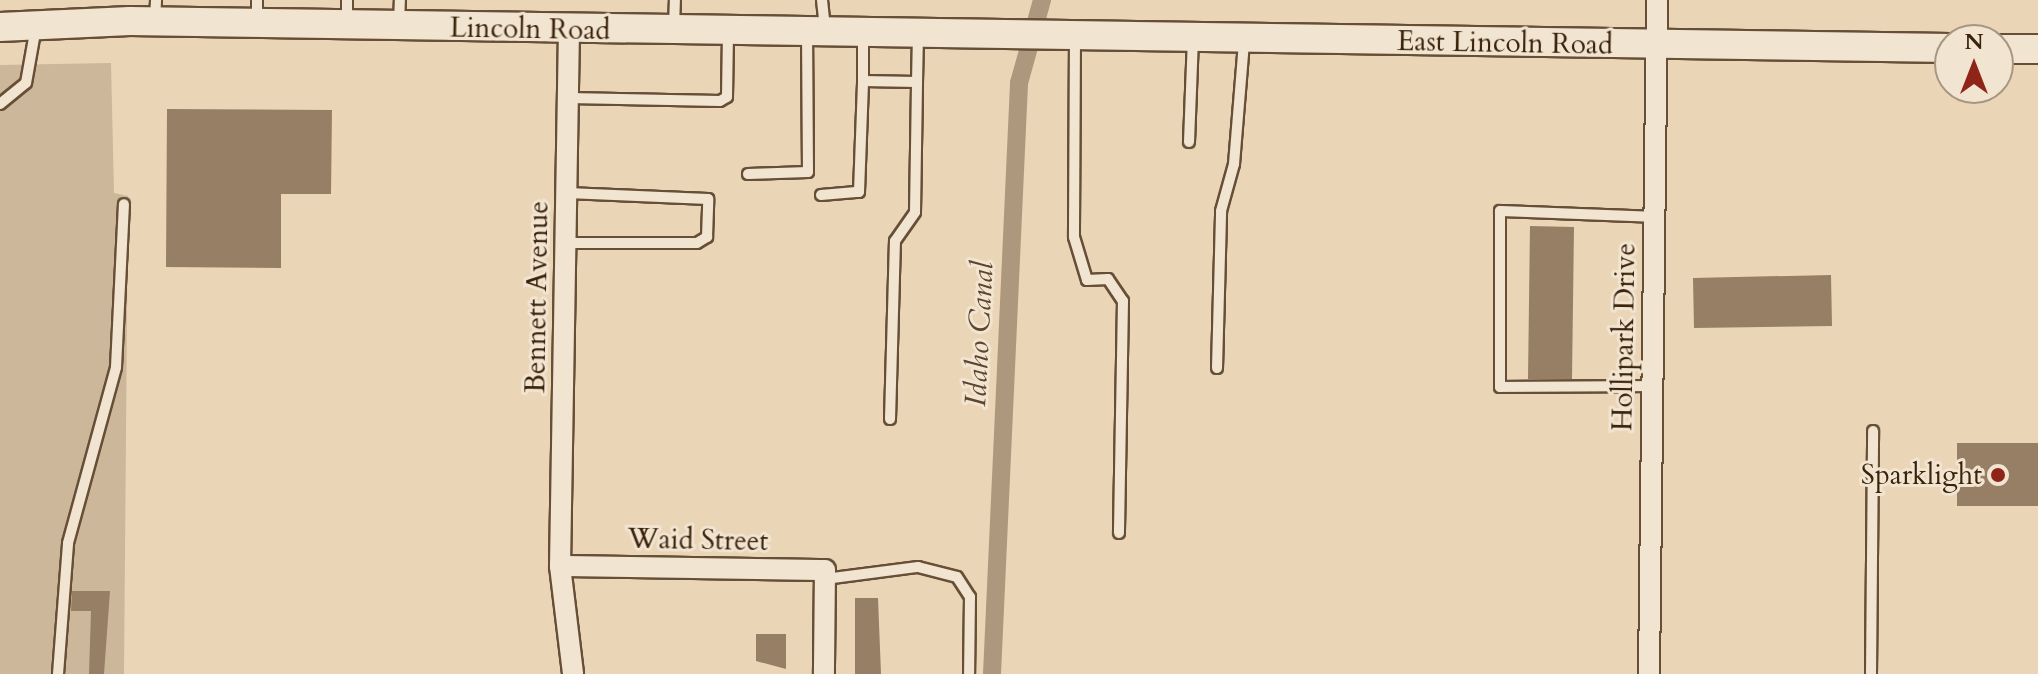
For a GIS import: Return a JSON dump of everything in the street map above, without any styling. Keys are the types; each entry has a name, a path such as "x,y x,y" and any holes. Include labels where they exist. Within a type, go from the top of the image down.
{"main road":[{"name":"Lincoln Road","path":"0,27 156,11 400,13 569,29 1068,37"},
{"name":"East Lincoln Road","path":"1068,37 1934,48"},
{"path":"2014,49 2038,49"}],"street":[{"name":"Hollipark Drive","path":"1649,674 1657,0"},
{"name":"Bennett Avenue","path":"569,29 560,566 573,674"},
{"name":"Waid Street","path":"560,566 825,570 825,579"},
{"path":"824,674 825,579"}],"lane":[{"path":"674,31 675,0"},
{"path":"748,174 808,172 816,33 822,0"},
{"path":"0,104 26,83 36,60 36,25"},
{"path":"569,98 720,101 727,97 728,32"},
{"path":"821,195 859,192 863,34"},
{"path":"890,419 895,241 915,212 918,35"},
{"path":"1068,37 1074,237 1087,280 1108,279 1123,301 1119,533"},
{"path":"1189,142 1193,39"},
{"path":"1217,368 1221,211 1234,164 1244,40"},
{"path":"863,81 917,82"},
{"path":"566,243 697,243 707,237 708,199 567,193"},
{"path":"58,674 68,543 116,367 124,204"},
{"path":"1651,386 1500,387 1500,211 1653,217"},
{"path":"1871,674 1873,431"},
{"path":"825,579 918,567 957,577 970,597 969,674"}],"shaded area":[{"path":"111,63 114,193 128,196 124,674 0,674 0,65"}],"building":[{"path":"167,109 332,110 331,194 281,194 281,268 166,267"},
{"path":"1530,226 1574,227 1572,379 1528,379"},
{"path":"1831,275 1832,326 1694,328 1693,278"},
{"name":"Sparklight","path":"1957,443 2038,443 2038,506 1957,506"},
{"path":"72,591 110,591 104,674 89,674 91,611 71,611"},
{"path":"855,598 878,598 881,674 855,674"},
{"path":"756,634 786,634 786,669 756,661"}],"waterway":[{"name":"Idaho Canal","path":"992,674 1019,83 1042,0"}],"place":[{"name":"Sparklight","path":"1998,475"}]}
